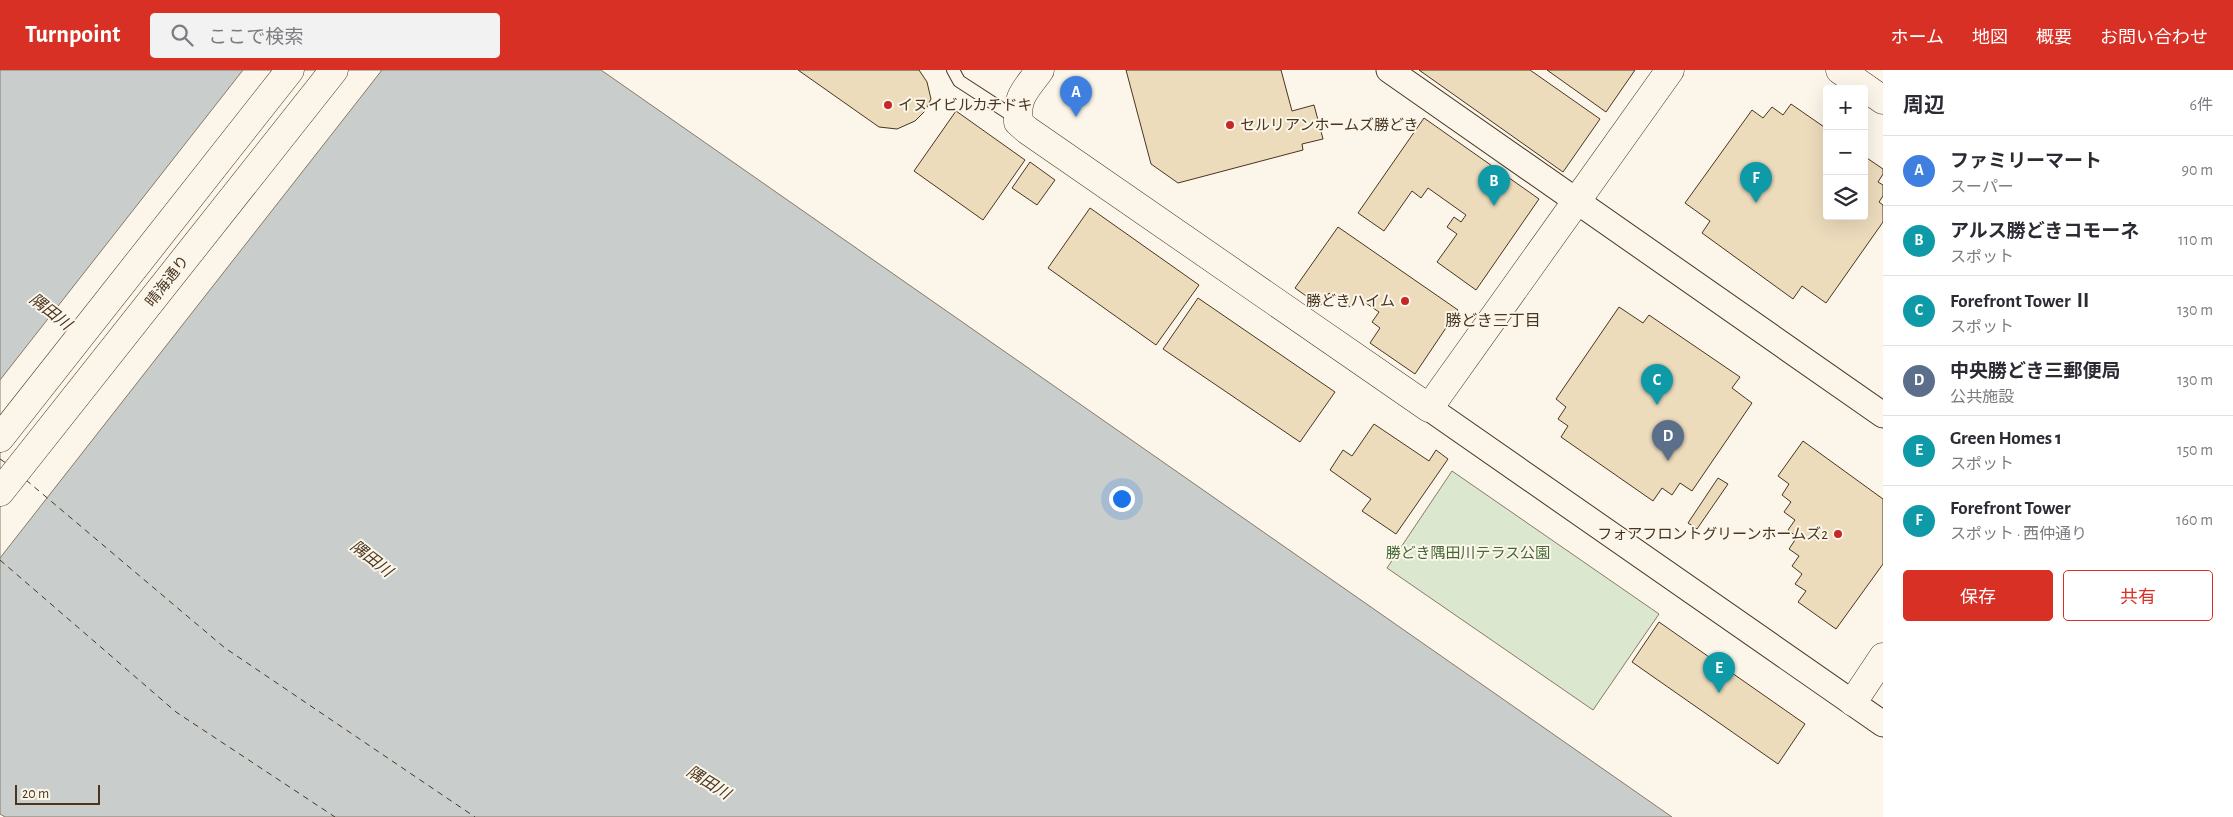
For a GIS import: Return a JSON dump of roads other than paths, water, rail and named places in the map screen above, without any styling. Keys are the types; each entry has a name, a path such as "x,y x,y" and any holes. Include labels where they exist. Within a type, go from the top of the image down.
{"street":[{"path":"0,438 290,70"},
{"name":"晴海通り","path":"0,492 334,70"},
{"path":"1040,70 1021,97 1017,108 1019,120 1043,141 1883,724"},
{"path":"1389,70 1883,415"},
{"path":"1429,408 1670,70"},
{"path":"1841,70 1883,100"},
{"path":"1853,702 1883,657"}],"lane":[{"path":"952,70 959,82 1019,120"}],"water":[{"name":"隅田川","path":"0,70 601,70 1672,817 5,817 0,814"}],"place":[{"name":"イヌイビルカチドキ","path":"888,105"},
{"name":"ファミリーマート","path":"1076,117"},
{"name":"セルリアンホームズ勝どき","path":"1230,125"},
{"name":"Forefront Tower","path":"1756,203"},
{"name":"アルス勝どきコモーネ","path":"1494,206"},
{"name":"勝どきハイム","path":"1405,301"},
{"name":"Forefront Tower Ⅱ","path":"1657,405"},
{"name":"中央勝どき三郵便局","path":"1668,461"},
{"name":"フォアフロントグリーンホームズ2","path":"1838,534"},
{"name":"Green Homes 1","path":"1719,693"}],"district":[{"name":"勝どき三丁目","path":"1493,320"}],"park label":[{"name":"勝どき隅田川テラス公園","path":"1468,553"}]}
